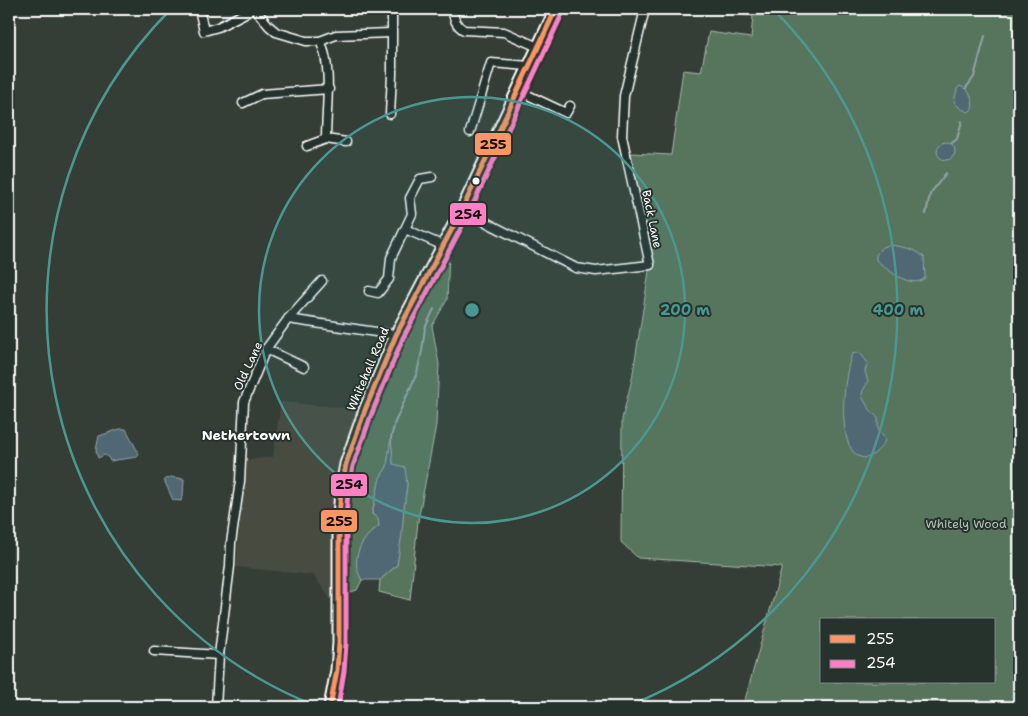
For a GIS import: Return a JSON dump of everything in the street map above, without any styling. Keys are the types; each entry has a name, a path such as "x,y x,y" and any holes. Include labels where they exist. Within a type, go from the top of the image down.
{"main road":[{"name":"Whitehall Road","path":"330,707 337,670 339,643 341,491 346,464 365,410 396,335 462,210 556,9"}],"street":[{"path":"199,9 204,31 218,27 254,9 276,32 306,41 320,41 336,35 391,33"},
{"path":"390,114 392,9"},
{"path":"452,9 454,20 464,30 504,32 538,47"},
{"name":"Back Lane","path":"462,210 576,268 596,271 650,265 622,136 624,96 645,9"},
{"path":"320,41 324,48 329,89 326,139"},
{"path":"470,132 491,63 528,66"},
{"path":"243,103 262,94 329,89"},
{"path":"517,90 566,113"},
{"path":"307,146 326,139 346,142"},
{"path":"369,291 378,293 390,279 391,258 412,214 410,198 420,179 432,177"},
{"path":"405,229 444,246"},
{"name":"Old Lane","path":"216,707 219,655 240,480 244,402 266,349 288,319 322,281"},
{"path":"288,319 396,335"},
{"path":"266,349 304,367"},
{"path":"154,651 219,655"}],"shaded area":[{"path":"281,402 365,410 339,611 313,575 236,567 245,460 273,457"}],"green space":[{"name":"Whitely Wood","path":"704,9 1019,9 1019,707 743,707 782,567 638,558 621,542 622,419 632,379 650,265 630,153 671,155 683,70 701,72 709,32 751,38 753,16"},
{"path":"444,246 449,254 447,300 432,326 439,364 436,425 418,521 410,600 379,592 380,580 397,565 407,484 393,465 391,438 387,467 380,478 372,514 378,518 379,526 367,537 357,557 357,565 362,580 357,590 339,596 341,491 365,410"}],"water":[{"path":"960,86 969,92 972,98 972,109 969,112 961,109 954,102 957,89"},
{"path":"946,142 952,145 955,151 952,157 946,160 940,157 937,151 940,145"},
{"path":"890,245 904,247 924,257 925,278 913,282 907,280 893,273 876,260 876,255 882,247"},
{"path":"860,353 868,363 865,371 868,382 862,397 878,418 878,429 885,439 874,454 866,458 860,457 852,450 844,425 846,377 852,354"},
{"path":"120,429 126,429 139,454 137,457 110,461 104,455 98,458 96,450 99,436"},
{"path":"391,437 393,464 405,467 407,484 397,565 380,580 362,580 358,572 357,557 362,543 379,526 378,518 372,514 380,478 387,467"},
{"path":"171,477 184,479 181,501 173,500 164,480"}],"waterway":[{"path":"966,88 974,77 985,36"},
{"path":"952,143 957,139 962,121"},
{"path":"926,214 930,194 946,173"},
{"path":"391,438 395,422 417,373 425,328 434,309"}],"transit line":[{"name":"255","path":"330,707 337,670 339,643 339,517 346,464 365,410 396,335 462,210 556,9"},
{"name":"254","path":"338,707 346,644 346,517 353,466 372,413 403,338 469,213 563,12"}],"district":[{"name":"Nethertown","path":"246,435"}]}
